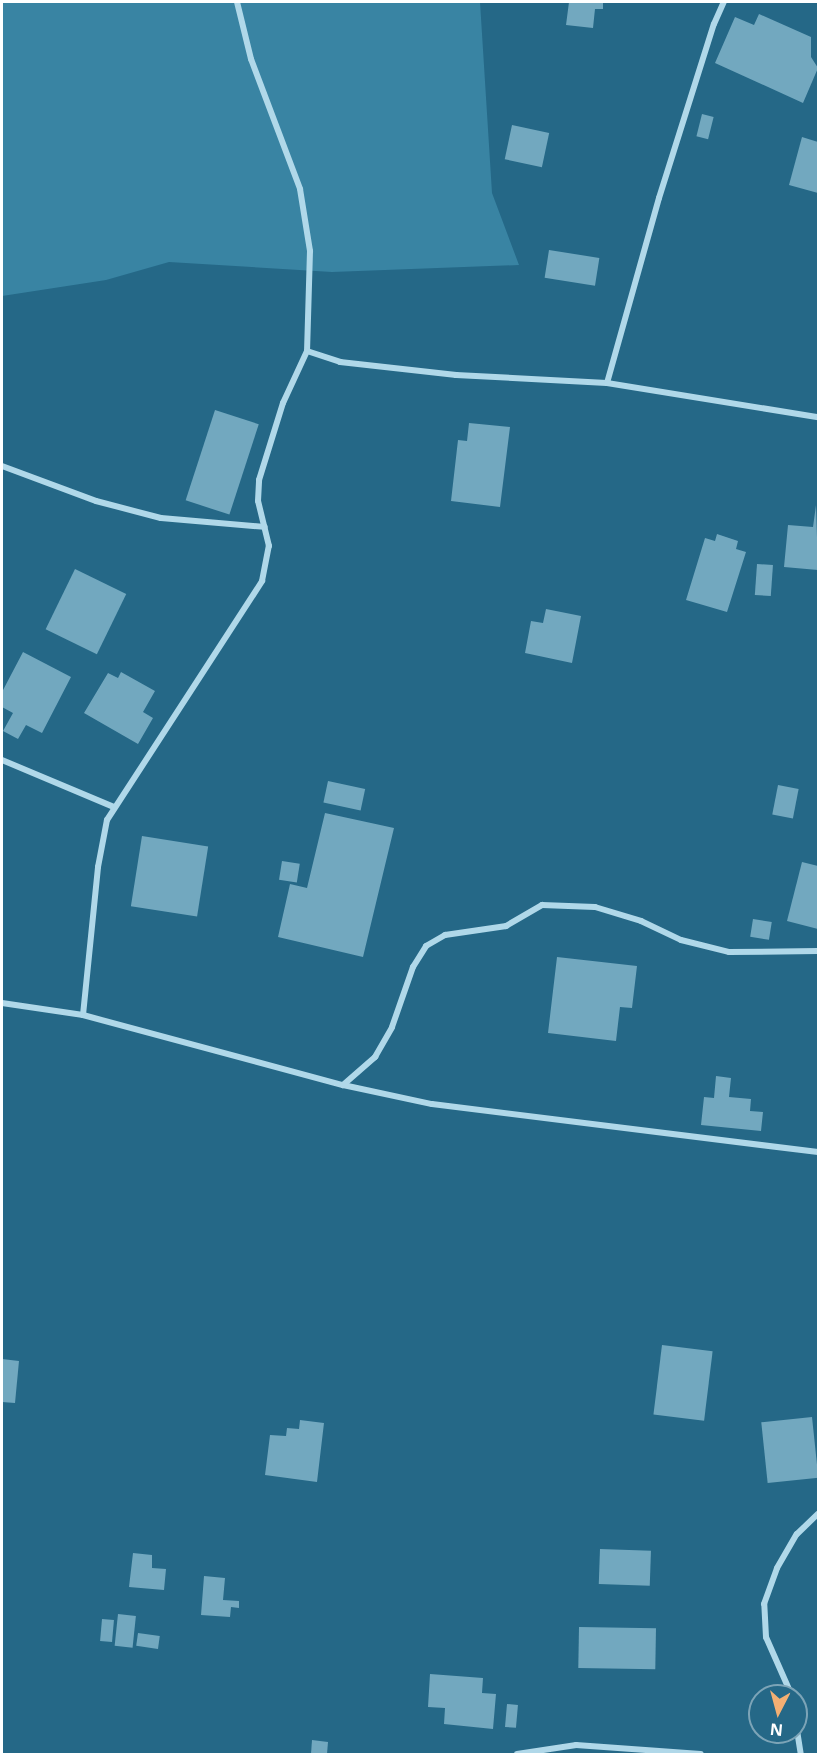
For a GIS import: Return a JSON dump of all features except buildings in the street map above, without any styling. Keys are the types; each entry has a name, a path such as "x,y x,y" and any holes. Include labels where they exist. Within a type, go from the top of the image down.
{"street":[{"path":"83,1015 98,867 114,807 192,695 262,581 269,554 258,501 259,480 284,402 307,351 310,251 300,189 251,59 237,2"},
{"path":"607,383 659,198 714,24 724,2"},
{"path":"307,351 339,362 401,369 607,383 819,417"},
{"path":"2,465 96,501 161,518 265,527"},
{"path":"2,760 114,807"},
{"path":"343,1085 375,1057 392,1027 413,968 426,946 445,934 506,926 542,905 595,907 641,921 681,940 729,952 819,951"},
{"path":"2,1003 83,1015 343,1085 488,1112 819,1152"},
{"path":"787,1684 766,1637 764,1604 777,1568 796,1534 819,1514"},
{"path":"517,1755 585,1745 701,1755"}],"shaded area":[{"path":"2,2 480,2 492,193 519,265 332,272 169,262 106,280 2,296"}]}
